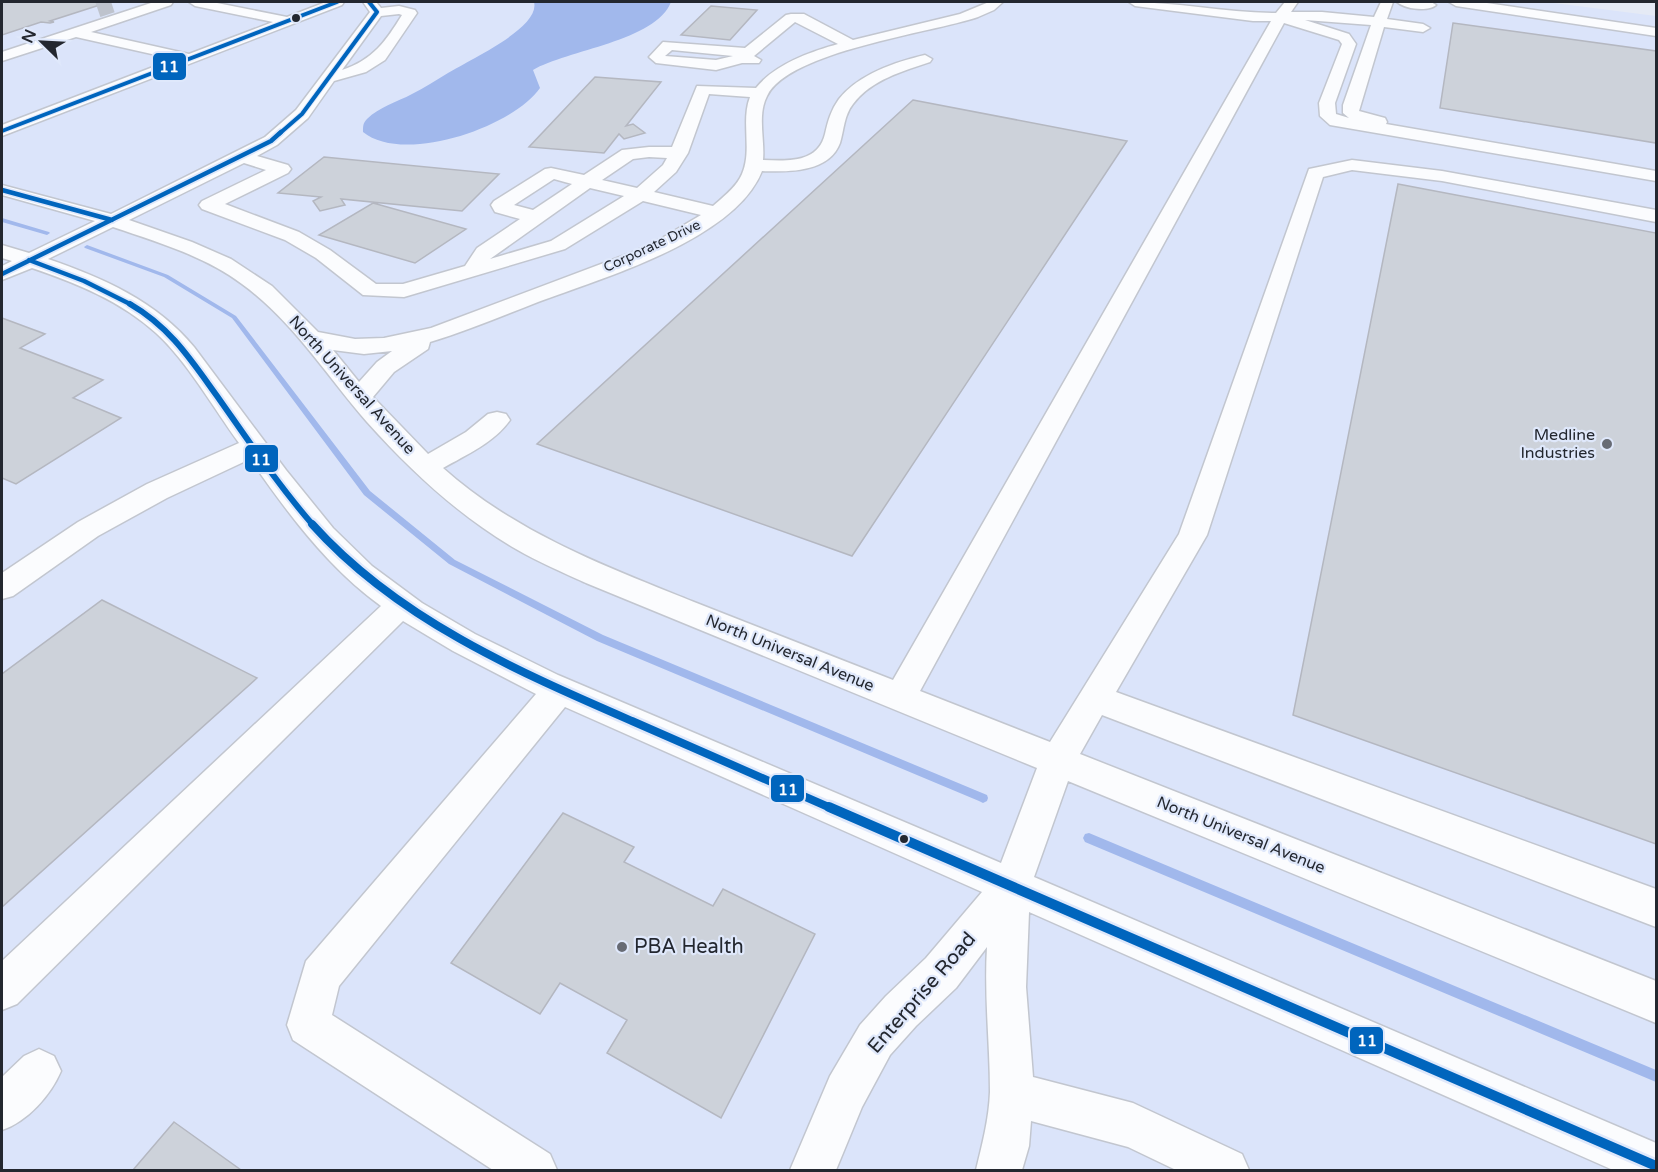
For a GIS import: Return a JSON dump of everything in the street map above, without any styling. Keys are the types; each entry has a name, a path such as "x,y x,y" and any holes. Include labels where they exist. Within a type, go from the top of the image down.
{"street":[{"path":"3,56 166,2"},
{"path":"195,2 284,20"},
{"path":"2,131 284,20 331,2 337,2"},
{"path":"242,157 282,169 209,205 292,236 323,254 371,290 404,291 558,245 641,194 670,168 679,153 703,89 759,93 768,83 791,68 830,51 963,18 998,2"},
{"path":"1135,2 1237,15 1286,9 1322,16 1423,28"},
{"path":"1387,2 1351,105 1352,113 1365,119 1400,125"},
{"path":"1404,2 1429,5"},
{"path":"1456,2 1656,32"},
{"path":"11,262 112,220 271,141 302,114 330,77 374,7 410,13 385,54 372,64 330,77"},
{"path":"1286,9 1344,37 1349,44 1327,104 1328,116 1336,121 1472,138 1535,155 1656,176"},
{"path":"900,698 942,617 1286,9"},
{"path":"98,10 72,21 67,27 68,30 187,58"},
{"path":"791,68 745,55 791,18 799,17 852,45"},
{"path":"754,165 795,165 821,156 828,148 838,115 852,96 882,75 925,59"},
{"name":"Corporate Drive","path":"309,337 338,345 366,347 398,343 452,328 668,242 718,213 740,192 750,178 754,165 754,107 759,93"},
{"path":"9,113 30,120"},
{"path":"1452,129 1472,138 1493,135"},
{"path":"1535,137 1535,155"},
{"path":"473,270 483,252 628,154 679,153"},
{"name":"Enterprise Road","path":"999,1170 1006,1146 1012,1094 1005,987 1011,887 1057,761 1193,535 1315,173 1352,165 1442,176 1656,216"},
{"path":"536,217 502,208 501,205 551,173 718,213"},
{"name":"North Universal Avenue","path":"2,190 44,199 184,246 222,263 248,279 270,296 309,337 360,398 426,466 452,490 526,541 596,575 1656,1002"},
{"path":"11,262 101,288 131,304 165,328 302,510 342,555 402,604 467,645 560,690 1656,1166"},
{"name":"Corporate Drive","path":"360,398 369,382 397,358 452,328"},
{"path":"426,466 475,438 497,420"},
{"path":"2,588 88,529 157,491 255,446"},
{"path":"2,989 402,604"},
{"path":"534,1170 308,1025 321,976 560,690"},
{"path":"1094,698 1656,908"},
{"name":"Enterprise Road","path":"813,1170 846,1092 875,1040 901,1011 941,973 1011,887"},
{"path":"2,1108 39,1071"},
{"path":"1012,1094 1133,1126 1226,1170"}],"shaded area":[{"path":"2,2 1546,2 1656,16 1656,1170 2,1170"}],"water":[{"path":"534,2 671,2 662,15 648,26 630,35 533,70 540,88 507,116 483,128 429,143 404,145 381,141 363,132 365,122 377,111 421,89 515,33 533,12"}],"building":[{"path":"2,2 109,2 50,21 54,22 41,22 2,35"},
{"path":"711,6 757,10 730,40 681,35"},
{"path":"1453,23 1656,51 1656,143 1440,108"},
{"path":"595,77 661,82 626,126 633,124 645,133 624,139 619,134 604,153 529,147"},
{"path":"913,100 1127,141 852,556 537,444"},
{"path":"324,157 499,174 462,211 341,199 345,205 320,211 313,201 321,197 278,193"},
{"path":"1398,184 1656,233 1656,844 1293,715"},
{"path":"373,203 466,229 415,263 319,235"},
{"path":"2,318 45,334 20,348 103,380 73,398 121,418 16,484 2,478"},
{"path":"102,600 257,678 2,907 2,674"},
{"path":"563,813 634,847 624,862 713,906 723,889 815,934 721,1118 607,1053 627,1020 560,983 540,1014 451,963"},
{"path":"174,1122 241,1170 133,1170"}],"waterway":[{"path":"2,220 47,233"},
{"path":"87,247 166,276 234,317 367,493 452,562 600,638 983,798"},
{"path":"1089,838 1656,1076"}],"tunnel":[{"path":"98,10 119,3"}],"transit line":[{"name":"11","path":"2,131 337,2"},
{"name":"11","path":"2,274 271,141 302,114 377,12 369,2"},
{"name":"11","path":"2,190 112,220"},
{"name":"11","path":"29,260 121,298 155,320 170,333 189,355 281,485 323,536 372,581 457,637 546,684 1656,1166"}],"place":[{"name":"Medline Industries","path":"1607,444"},
{"name":"PBA Health","path":"622,947"}]}
